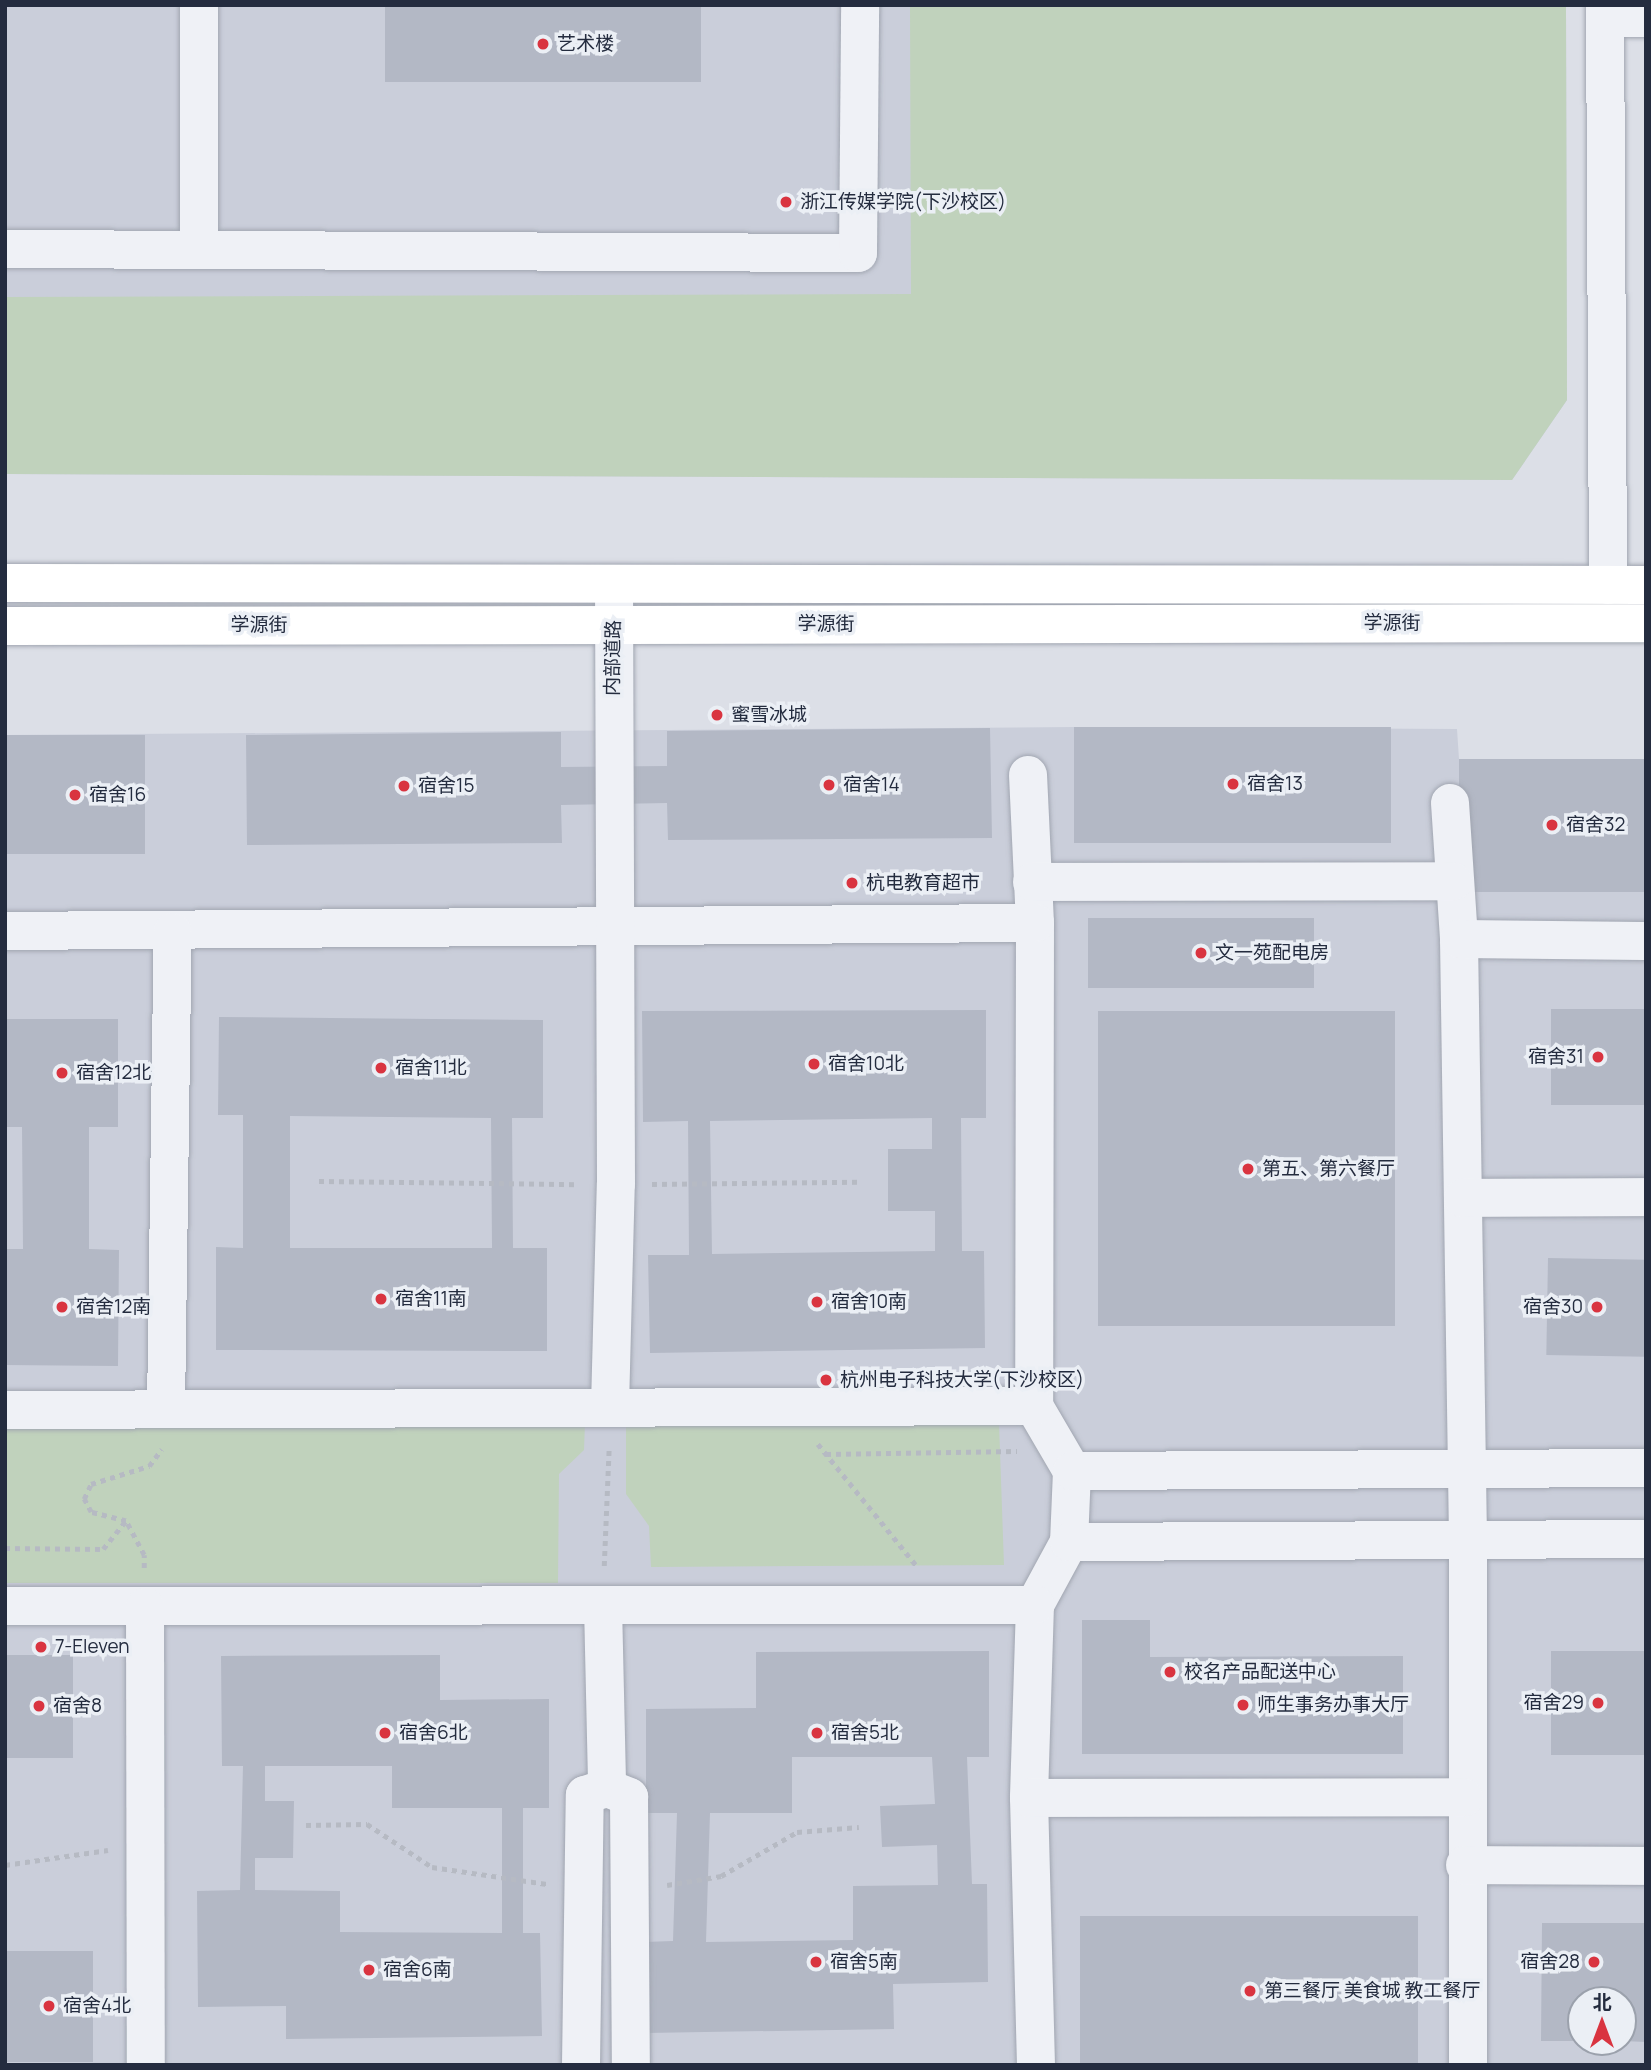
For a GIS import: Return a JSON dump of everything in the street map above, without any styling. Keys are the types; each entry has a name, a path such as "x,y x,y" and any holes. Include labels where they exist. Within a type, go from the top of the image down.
{"main road":[{"name":"学源街","path":"5,583 1646,585"},
{"name":"学源街","path":"5,626 1646,623"}],"street":[{"path":"199,5 199,249"},
{"path":"5,249 858,253 860,5"},
{"path":"1608,585 1605,12 1646,18"},
{"name":"内部道路","path":"610,1406 616,1184 611,731 614,584"},
{"path":"1028,775 1035,923 1034,1406 1066,1461 1069,1542 1035,1605 1029,1798 1037,2065"},
{"path":"1450,803 1453,881 1459,939 1468,1540 1464,1797 1468,2065"},
{"path":"1032,882 1453,881"},
{"path":"5,931 612,930 1035,923"},
{"path":"166,1409 173,932"},
{"path":"1459,939 1646,941"},
{"path":"1463,1198 1646,1198"},
{"path":"5,1409 1034,1406"},
{"path":"1066,1461 1466,1469 1646,1468"},
{"path":"1069,1542 1646,1539"},
{"path":"603,1605 607,1788"},
{"path":"5,1606 1035,1605"},
{"path":"145,1607 146,2065"},
{"path":"581,2065 585,1795 607,1788 629,1797 631,2065"},
{"path":"1029,1798 1464,1797"},
{"path":"1465,1864 1646,1866"}],"path":[{"path":"603,1605 610,1406"},
{"path":"788,1408 946,1603"},
{"path":"145,1607 144,1555 126,1521 91,1512 84,1499 91,1484 149,1466 168,1442 166,1409"},
{"path":"825,1454 1066,1461"},
{"path":"5,1548 103,1549 126,1521"},
{"path":"5,1865 146,1844"}],"shaded area":[{"name":"浙江传媒学院(下沙校区)","path":"5,5 1566,5 1567,400 1512,480 5,474"},
{"name":"杭州电子科技大学(下沙校区)","path":"1074,727 1457,729 1459,759 1646,759 1646,2065 5,2065 5,735"}],"green space":[{"name":"浙江传媒学院(下沙校区)","path":"910,5 1566,5 1567,400 1512,480 5,474 5,297 911,294"},
{"path":"5,1423 585,1423 584,1450 559,1474 558,1583 5,1583"},
{"path":"999,1423 1004,1565 651,1567 649,1526 626,1494 626,1425"}],"building":[{"name":"艺术楼","path":"385,5 701,5 701,82 385,82"},
{"name":"宿舍13","path":"1074,727 1391,727 1391,843 1074,843"},
{"path":"990,728 992,838 668,840 667,803 561,805 562,843 247,845 246,735 561,732 561,767 667,766 667,731"},
{"name":"宿舍16","path":"5,735 145,735 145,854 5,854"},
{"name":"宿舍32","path":"1459,759 1646,759 1646,892 1459,892"},
{"name":"文一苑配电房","path":"1088,918 1314,918 1314,988 1088,988"},
{"name":"宿舍31","path":"1551,1009 1646,1009 1646,1105 1551,1105"},
{"path":"986,1010 986,1118 961,1118 962,1251 984,1251 985,1348 650,1353 648,1255 689,1255 688,1121 643,1122 642,1011","holes":["932,1118 932,1149 888,1149 888,1211 935,1211 935,1251 712,1254 710,1121"]},
{"name":"第五、第六餐厅","path":"1098,1011 1395,1011 1395,1326 1098,1326"},
{"path":"219,1017 543,1020 543,1118 512,1118 513,1248 547,1248 547,1351 216,1350 216,1247 243,1248 243,1115 218,1115","holes":["290,1116 491,1118 492,1248 290,1248"]},
{"path":"5,1019 118,1019 118,1127 89,1127 89,1249 119,1250 118,1366 5,1365 5,1249 23,1249 22,1127 5,1127"},
{"name":"宿舍30","path":"1548,1258 1646,1260 1644,1357 1546,1355"},
{"name":"师生事务办事大厅","path":"1082,1620 1150,1620 1150,1657 1403,1656 1403,1754 1082,1754"},
{"path":"989,1651 989,1757 967,1757 972,1884 987,1884 988,1982 893,1984 894,2029 646,2033 645,1942 673,1941 677,1813 646,1813 646,1709 756,1708 756,1652","holes":["792,1757 932,1757 935,1804 880,1806 882,1847 937,1845 938,1885 853,1886 853,1940 706,1942 710,1813 792,1813"]},
{"name":"宿舍29","path":"1551,1651 1646,1651 1646,1755 1551,1755"},
{"name":"宿舍8","path":"5,1655 73,1655 73,1758 5,1758"},
{"path":"440,1655 440,1700 549,1699 549,1808 523,1808 523,1933 540,1933 542,2036 286,2039 286,2006 198,2007 197,1891 240,1890 243,1766 222,1766 221,1656","holes":["265,1766 392,1766 392,1808 502,1808 502,1933 340,1932 340,1891 255,1890 255,1858 293,1858 294,1801 265,1801"]},
{"name":"第三餐厅 美食城 教工餐厅","path":"1080,1916 1418,1916 1418,2065 1080,2065"},
{"name":"宿舍28","path":"1542,1923 1646,1923 1646,2042 1637,2042 1637,1986 1567,1986 1567,2041 1541,2041"},
{"name":"宿舍4北","path":"5,1951 93,1951 93,2062 5,2062"}],"place":[{"name":"艺术楼","path":"543,44"},
{"name":"浙江传媒学院(下沙校区)","path":"786,202"},
{"name":"蜜雪冰城","path":"717,715"},
{"name":"宿舍13","path":"1233,784"},
{"name":"宿舍14","path":"829,785"},
{"name":"宿舍15","path":"404,786"},
{"name":"宿舍16","path":"75,795"},
{"name":"宿舍32","path":"1552,825"},
{"name":"杭电教育超市","path":"852,883"},
{"name":"文一苑配电房","path":"1201,953"},
{"name":"宿舍31","path":"1598,1057"},
{"name":"宿舍10北","path":"814,1064"},
{"name":"宿舍11北","path":"381,1068"},
{"name":"宿舍12北","path":"62,1073"},
{"name":"第五、第六餐厅","path":"1248,1169"},
{"name":"宿舍11南","path":"381,1299"},
{"name":"宿舍10南","path":"817,1302"},
{"name":"宿舍12南","path":"62,1307"},
{"name":"宿舍30","path":"1597,1307"},
{"name":"杭州电子科技大学(下沙校区)","path":"826,1380"},
{"name":"7-Eleven","path":"41,1647"},
{"name":"校名产品配送中心","path":"1170,1672"},
{"name":"宿舍29","path":"1598,1703"},
{"name":"师生事务办事大厅","path":"1243,1705"},
{"name":"宿舍8","path":"39,1706"},
{"name":"宿舍6北","path":"385,1733"},
{"name":"宿舍5北","path":"817,1733"},
{"name":"宿舍5南","path":"816,1962"},
{"name":"宿舍28","path":"1594,1962"},
{"name":"宿舍6南","path":"369,1970"},
{"name":"第三餐厅 美食城 教工餐厅","path":"1250,1991"},
{"name":"宿舍4北","path":"49,2006"}]}
